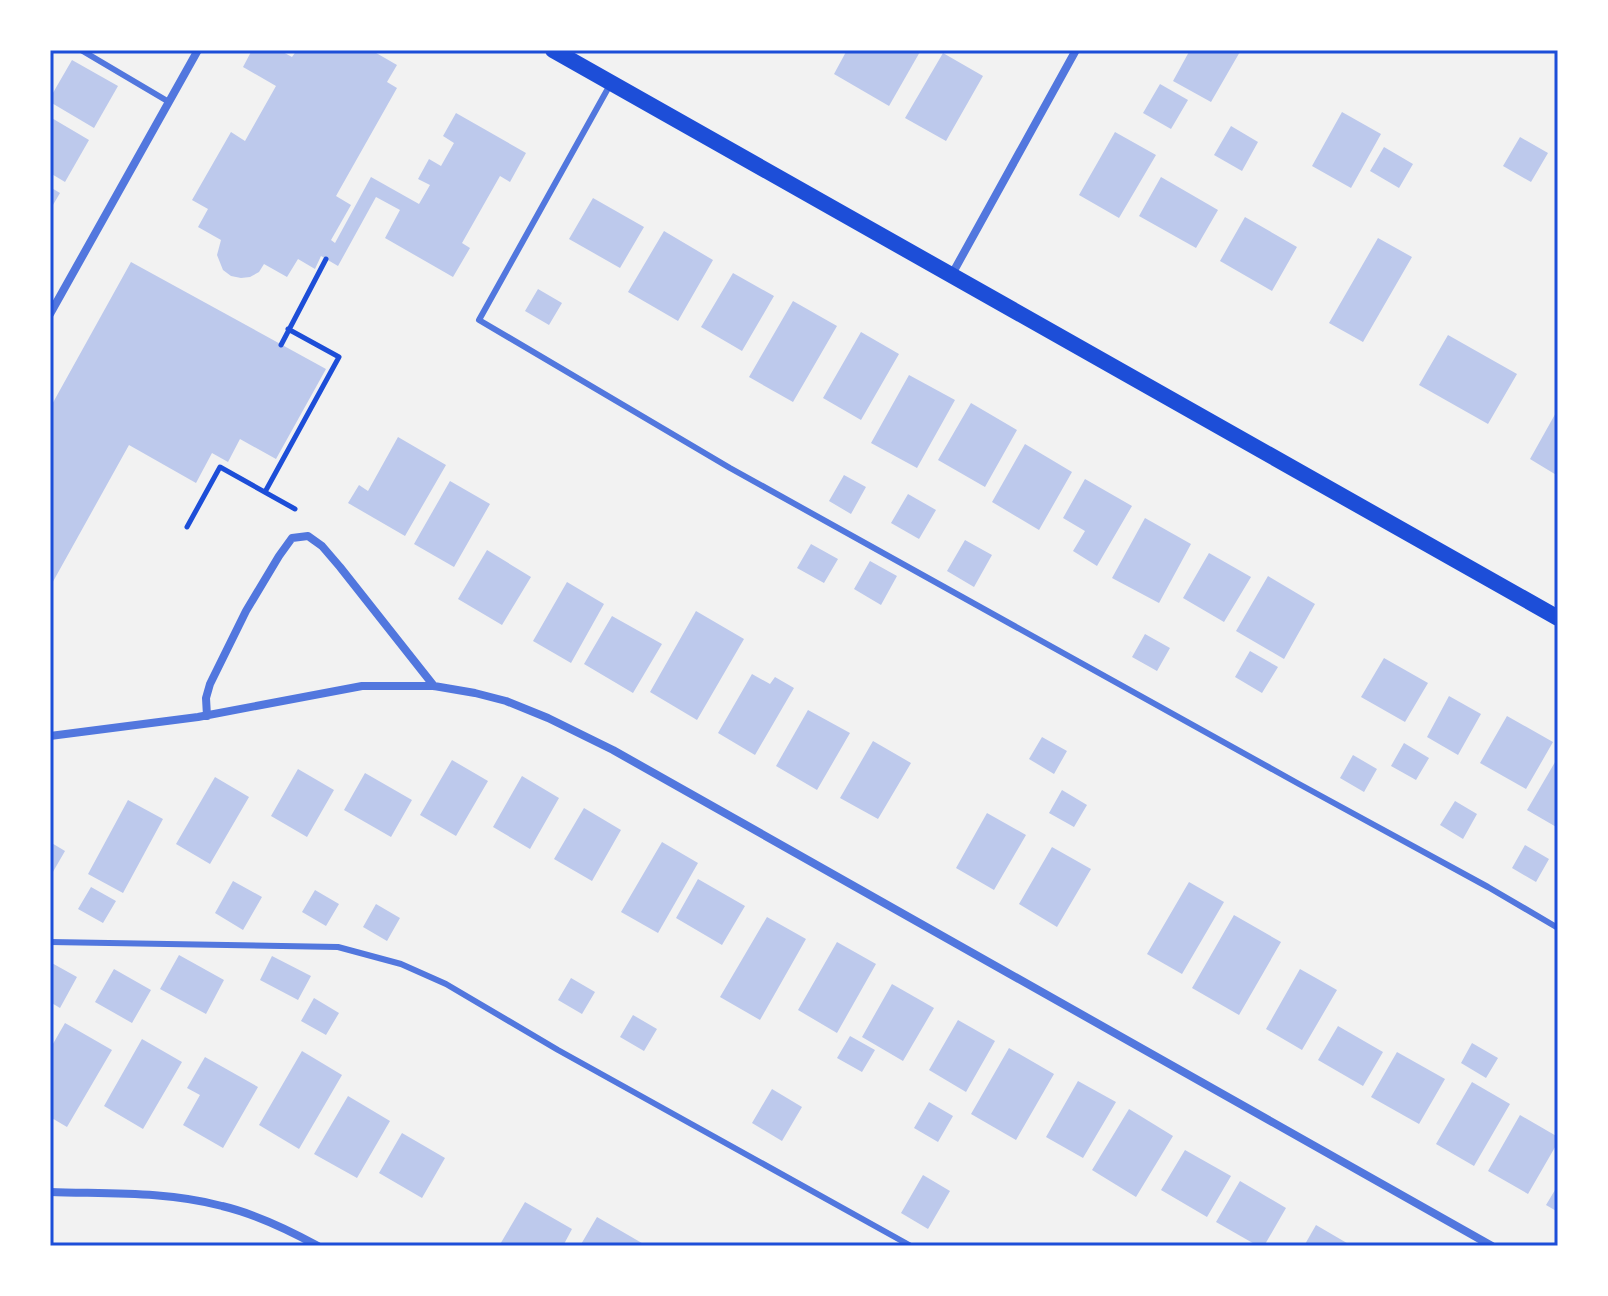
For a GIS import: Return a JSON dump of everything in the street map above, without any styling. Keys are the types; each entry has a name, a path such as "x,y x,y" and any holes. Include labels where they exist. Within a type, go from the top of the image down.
{"main road":[{"path":"553,50 1558,618"}],"street":[{"path":"50,314 53,300 198,50"},
{"path":"951,276 1076,50"},
{"path":"207,716 206,698 210,684 246,611 292,538 308,536 322,546 434,686"},
{"path":"50,736 207,716 362,686 434,686 506,701 602,744 1492,1246"},
{"path":"50,1192 149,1195 209,1203 267,1220 318,1246"}],"lane":[{"path":"81,50 169,102"},
{"path":"611,83 479,320 730,468 1558,928"},
{"path":"50,942 338,947 401,964 446,984 911,1246"}],"path":[{"path":"281,345 326,259"},
{"path":"265,492 339,357 288,329"},
{"path":"187,527 220,467 295,509"}],"building":[{"path":"252,50 279,50 292,57 297,50 371,50 397,65 387,82 397,88 336,196 351,205 331,240 335,243 371,177 419,204 430,185 418,179 429,159 441,166 454,143 443,136 456,113 526,153 510,182 500,176 462,243 470,248 453,277 385,238 400,210 376,197 338,266 321,256 315,269 298,259 287,277 264,264 259,272 250,277 231,276 223,270 217,255 221,240 198,227 208,209 192,200 231,132 245,141 276,86 243,67"},
{"path":"847,50 921,50 889,106 834,74"},
{"path":"1190,50 1241,50 1211,102 1173,81"},
{"path":"943,53 983,76 946,141 905,118"},
{"path":"72,60 118,86 94,128 50,102"},
{"path":"1160,84 1188,100 1171,129 1143,113"},
{"path":"1342,112 1381,134 1351,188 1312,166"},
{"path":"50,117 89,140 65,182 50,173"},
{"path":"1231,126 1258,142 1242,171 1214,155"},
{"path":"1115,132 1156,155 1119,218 1079,195"},
{"path":"1520,137 1548,153 1531,182 1503,166"},
{"path":"1384,147 1413,164 1399,188 1370,171"},
{"path":"1161,177 1218,210 1196,248 1139,216"},
{"path":"50,187 60,193 50,210"},
{"path":"593,198 644,227 620,268 569,239"},
{"path":"1245,217 1297,247 1272,291 1220,261"},
{"path":"664,231 713,260 678,321 628,292"},
{"path":"1378,238 1412,257 1363,342 1329,323"},
{"path":"131,262 326,369 276,459 240,439 228,462 212,453 196,483 129,445 50,587 50,408"},
{"path":"733,273 774,296 742,351 701,327"},
{"path":"538,289 562,303 549,325 525,311"},
{"path":"793,301 837,326 793,402 749,377"},
{"path":"861,332 899,354 861,420 823,398"},
{"path":"1448,335 1517,374 1488,424 1419,385"},
{"path":"909,375 955,400 917,468 871,443"},
{"path":"971,403 1017,430 985,487 938,460"},
{"path":"1558,409 1558,476 1530,459"},
{"path":"398,437 446,465 405,536 348,503 359,485 368,491"},
{"path":"1025,444 1072,472 1039,530 992,502"},
{"path":"844,475 866,487 851,514 829,501"},
{"path":"1085,479 1132,506 1097,566 1073,551 1085,531 1063,518"},
{"path":"450,481 490,504 454,567 414,544"},
{"path":"908,494 936,510 919,539 891,523"},
{"path":"1145,518 1191,544 1159,603 1112,578"},
{"path":"965,540 992,555 974,587 947,571"},
{"path":"811,544 838,559 824,583 797,568"},
{"path":"487,550 531,577 502,625 458,599"},
{"path":"1209,553 1251,577 1224,622 1183,598"},
{"path":"870,561 897,576 881,605 854,589"},
{"path":"1268,576 1315,604 1284,659 1236,631"},
{"path":"567,582 604,604 571,663 533,641"},
{"path":"696,611 744,639 697,720 650,692"},
{"path":"612,616 662,644 633,693 584,664"},
{"path":"1145,634 1170,648 1157,671 1132,657"},
{"path":"1250,651 1278,667 1262,693 1235,677"},
{"path":"1384,658 1428,683 1405,722 1361,697"},
{"path":"752,674 770,684 775,677 794,688 755,755 718,733"},
{"path":"1449,696 1481,714 1458,755 1427,737"},
{"path":"808,710 850,733 817,790 776,766"},
{"path":"1507,716 1553,742 1526,789 1480,763"},
{"path":"1042,737 1067,751 1054,774 1029,759"},
{"path":"873,741 911,763 878,819 840,798"},
{"path":"1404,743 1429,758 1416,780 1391,766"},
{"path":"1353,755 1377,769 1364,792 1340,778"},
{"path":"1558,757 1558,828 1527,810"},
{"path":"452,760 488,781 456,836 420,815"},
{"path":"298,769 334,790 307,837 271,816"},
{"path":"365,773 412,800 391,837 344,810"},
{"path":"522,776 559,798 530,849 493,827"},
{"path":"215,777 249,797 210,864 176,844"},
{"path":"1062,790 1087,805 1074,827 1049,813"},
{"path":"128,800 163,819 123,893 88,874"},
{"path":"1455,801 1477,814 1463,839 1440,825"},
{"path":"584,808 621,830 592,881 554,859"},
{"path":"987,813 1026,835 994,890 956,868"},
{"path":"50,842 65,851 50,877"},
{"path":"662,842 698,863 658,933 621,912"},
{"path":"1525,845 1549,859 1536,882 1512,868"},
{"path":"1052,847 1091,869 1057,927 1019,904"},
{"path":"698,879 745,906 722,945 676,918"},
{"path":"233,881 262,897 243,930 215,913"},
{"path":"1189,882 1224,902 1182,974 1147,954"},
{"path":"91,887 116,901 103,923 78,909"},
{"path":"315,890 339,904 326,926 302,912"},
{"path":"376,904 400,918 387,941 363,927"},
{"path":"1234,915 1281,942 1239,1015 1192,988"},
{"path":"767,917 806,939 760,1020 720,997"},
{"path":"837,942 876,964 837,1033 798,1010"},
{"path":"179,955 224,980 206,1014 160,989"},
{"path":"272,956 311,976 298,1000 260,980"},
{"path":"50,962 77,977 60,1008 50,1002"},
{"path":"114,969 151,990 132,1023 95,1002"},
{"path":"1300,969 1337,990 1302,1050 1266,1029"},
{"path":"571,978 595,992 582,1014 558,1000"},
{"path":"892,984 934,1008 903,1061 862,1037"},
{"path":"314,998 339,1013 326,1035 301,1021"},
{"path":"633,1015 657,1029 644,1051 620,1037"},
{"path":"958,1020 995,1041 966,1092 929,1070"},
{"path":"65,1023 112,1050 67,1127 50,1117 50,1049"},
{"path":"1338,1026 1383,1052 1363,1086 1318,1060"},
{"path":"850,1036 875,1050 862,1072 837,1058"},
{"path":"142,1039 182,1062 143,1129 104,1106"},
{"path":"1472,1043 1498,1058 1486,1078 1461,1063"},
{"path":"1009,1048 1054,1074 1016,1140 971,1114"},
{"path":"302,1051 342,1075 299,1149 259,1125"},
{"path":"1397,1052 1445,1079 1419,1124 1371,1097"},
{"path":"205,1057 258,1087 223,1148 183,1125 200,1095 187,1088"},
{"path":"1078,1081 1116,1102 1083,1158 1046,1137"},
{"path":"1472,1082 1510,1104 1474,1166 1436,1144"},
{"path":"772,1089 802,1107 782,1141 752,1123"},
{"path":"348,1096 390,1121 357,1178 314,1154"},
{"path":"929,1102 953,1116 938,1142 914,1128"},
{"path":"1129,1109 1173,1136 1136,1197 1092,1170"},
{"path":"1520,1115 1558,1137 1528,1194 1488,1171"},
{"path":"402,1133 445,1158 422,1198 379,1173"},
{"path":"1185,1150 1231,1176 1207,1217 1161,1190"},
{"path":"923,1175 950,1191 928,1229 901,1213"},
{"path":"1240,1181 1286,1208 1264,1246 1258,1246 1216,1222"},
{"path":"1558,1185 1558,1212 1546,1205"},
{"path":"525,1202 572,1229 563,1246 499,1246"},
{"path":"597,1217 647,1246 580,1246"},
{"path":"1316,1225 1352,1246 1304,1246"}]}
